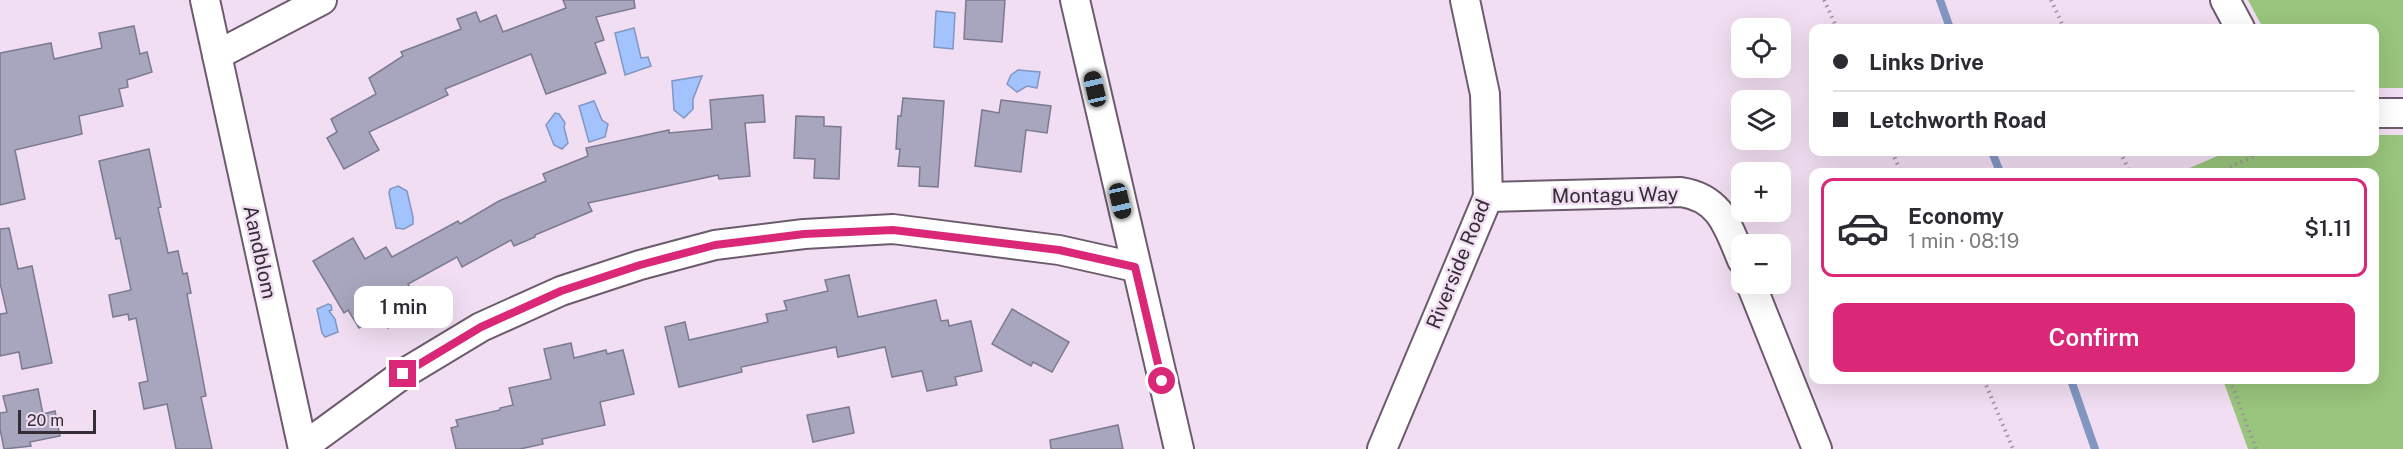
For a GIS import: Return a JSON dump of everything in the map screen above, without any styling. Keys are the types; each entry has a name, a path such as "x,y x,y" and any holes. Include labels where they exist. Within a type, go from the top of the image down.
{"street":[{"name":"Aandblom","path":"205,0 303,448"},
{"path":"217,55 322,0"},
{"path":"1075,0 1179,449"},
{"name":"Riverside Road","path":"1382,449 1488,197 1485,94 1465,0"},
{"path":"2225,0 2238,24"},
{"path":"2379,113 2403,113"},
{"name":"Montagu Way","path":"1488,197 1681,192 1694,194 1708,202 1720,213 1731,236"},
{"path":"303,448 403,374 481,327 561,291 640,265 715,245 804,234 893,230 1059,250 1135,267"},
{"path":"1755,294 1817,449"}],"path":[{"path":"1824,0 1835,24"},
{"path":"2051,0 2062,24"},
{"path":"2228,168 2254,156"},
{"path":"1986,384 2013,449"},
{"path":"2232,384 2256,449"}],"green space":[{"path":"2248,0 2403,0 2403,88 2379,88 2379,24 2261,24"},
{"path":"2379,135 2403,135 2403,449 2248,449 2224,384 2379,384 2379,168 2189,168 2218,156 2379,156"}],"water":[{"path":"936,11 955,13 953,49 934,47"},
{"path":"634,28 641,58 648,57 651,66 625,75 615,33"},
{"path":"1018,70 1040,72 1037,88 1027,86 1017,92 1007,84 1011,75"},
{"path":"702,76 693,99 693,109 684,118 674,110 672,81"},
{"path":"594,101 602,120 608,124 605,137 589,142 579,106"},
{"path":"555,113 559,114 565,123 568,143 562,149 554,145 546,125"},
{"path":"398,186 407,191 413,217 413,224 404,229 396,228 389,193 390,189"},
{"path":"331,305 332,310 329,311 335,319 338,332 325,337 317,309"}],"building":[{"path":"563,0 634,0 635,8 596,17 604,40 595,43 606,73 546,94 531,54 445,89 448,95 369,132 379,150 344,169 327,138 337,132 331,119 376,94 369,78 403,56 401,52 461,29 457,19 476,12 480,22 496,15 503,32 566,8"},
{"path":"966,0 1005,0 1002,42 964,39"},
{"path":"134,26 140,54 147,52 152,72 127,80 128,87 119,89 123,106 79,116 82,134 15,150 25,199 0,205 0,53 51,43 54,59 102,48 99,33"},
{"path":"763,95 765,122 745,123 750,176 719,179 718,175 588,203 592,211 514,246 511,240 462,267 457,257 408,284 422,308 388,328 380,315 359,328 348,310 344,313 313,261 353,238 365,259 386,247 392,257 458,221 460,224 499,201 546,181 543,174 588,156 586,148 669,130 669,133 712,129 710,100"},
{"path":"903,98 944,101 938,187 919,186 920,167 898,166 900,149 896,149 898,116 901,116"},
{"path":"1001,100 1051,106 1047,133 1026,130 1021,172 975,166 982,110 999,113"},
{"path":"796,116 824,117 824,126 841,127 839,179 814,178 815,159 794,158"},
{"path":"149,149 168,253 178,251 183,274 187,273 191,293 187,294 206,396 201,397 212,449 176,449 167,404 144,409 139,383 148,381 136,318 129,320 128,314 113,317 109,295 131,290 120,238 116,239 99,161"},
{"path":"9,228 18,269 32,266 52,363 22,369 19,352 0,356 0,314 7,313 0,283 0,229"},
{"path":"849,275 858,317 936,300 941,321 948,320 949,326 971,321 982,371 955,377 957,385 927,391 922,371 892,377 885,347 838,357 836,347 741,367 742,372 679,387 665,327 685,322 689,340 768,322 766,314 787,310 784,301 828,291 825,280"},
{"path":"1012,309 1069,342 1052,372 1033,362 1031,366 992,344"},
{"path":"571,343 574,358 606,350 607,354 623,350 634,394 600,402 605,425 542,439 543,444 520,449 456,449 451,428 458,426 456,420 513,405 509,388 551,379 544,349"},
{"path":"38,389 43,414 55,411 60,436 30,442 31,446 4,449 0,413 7,412 3,396"},
{"path":"849,407 854,433 813,442 807,415"},
{"path":"1118,425 1123,449 1051,449 1050,440"}],"waterway":[{"path":"1940,0 1949,24"},
{"path":"1994,156 1998,168"},
{"path":"2072,384 2095,449"}],"route":[{"path":"403,374 481,327 561,291 640,265 715,245 804,234 893,230 1059,250 1135,267 1162,381"}]}
